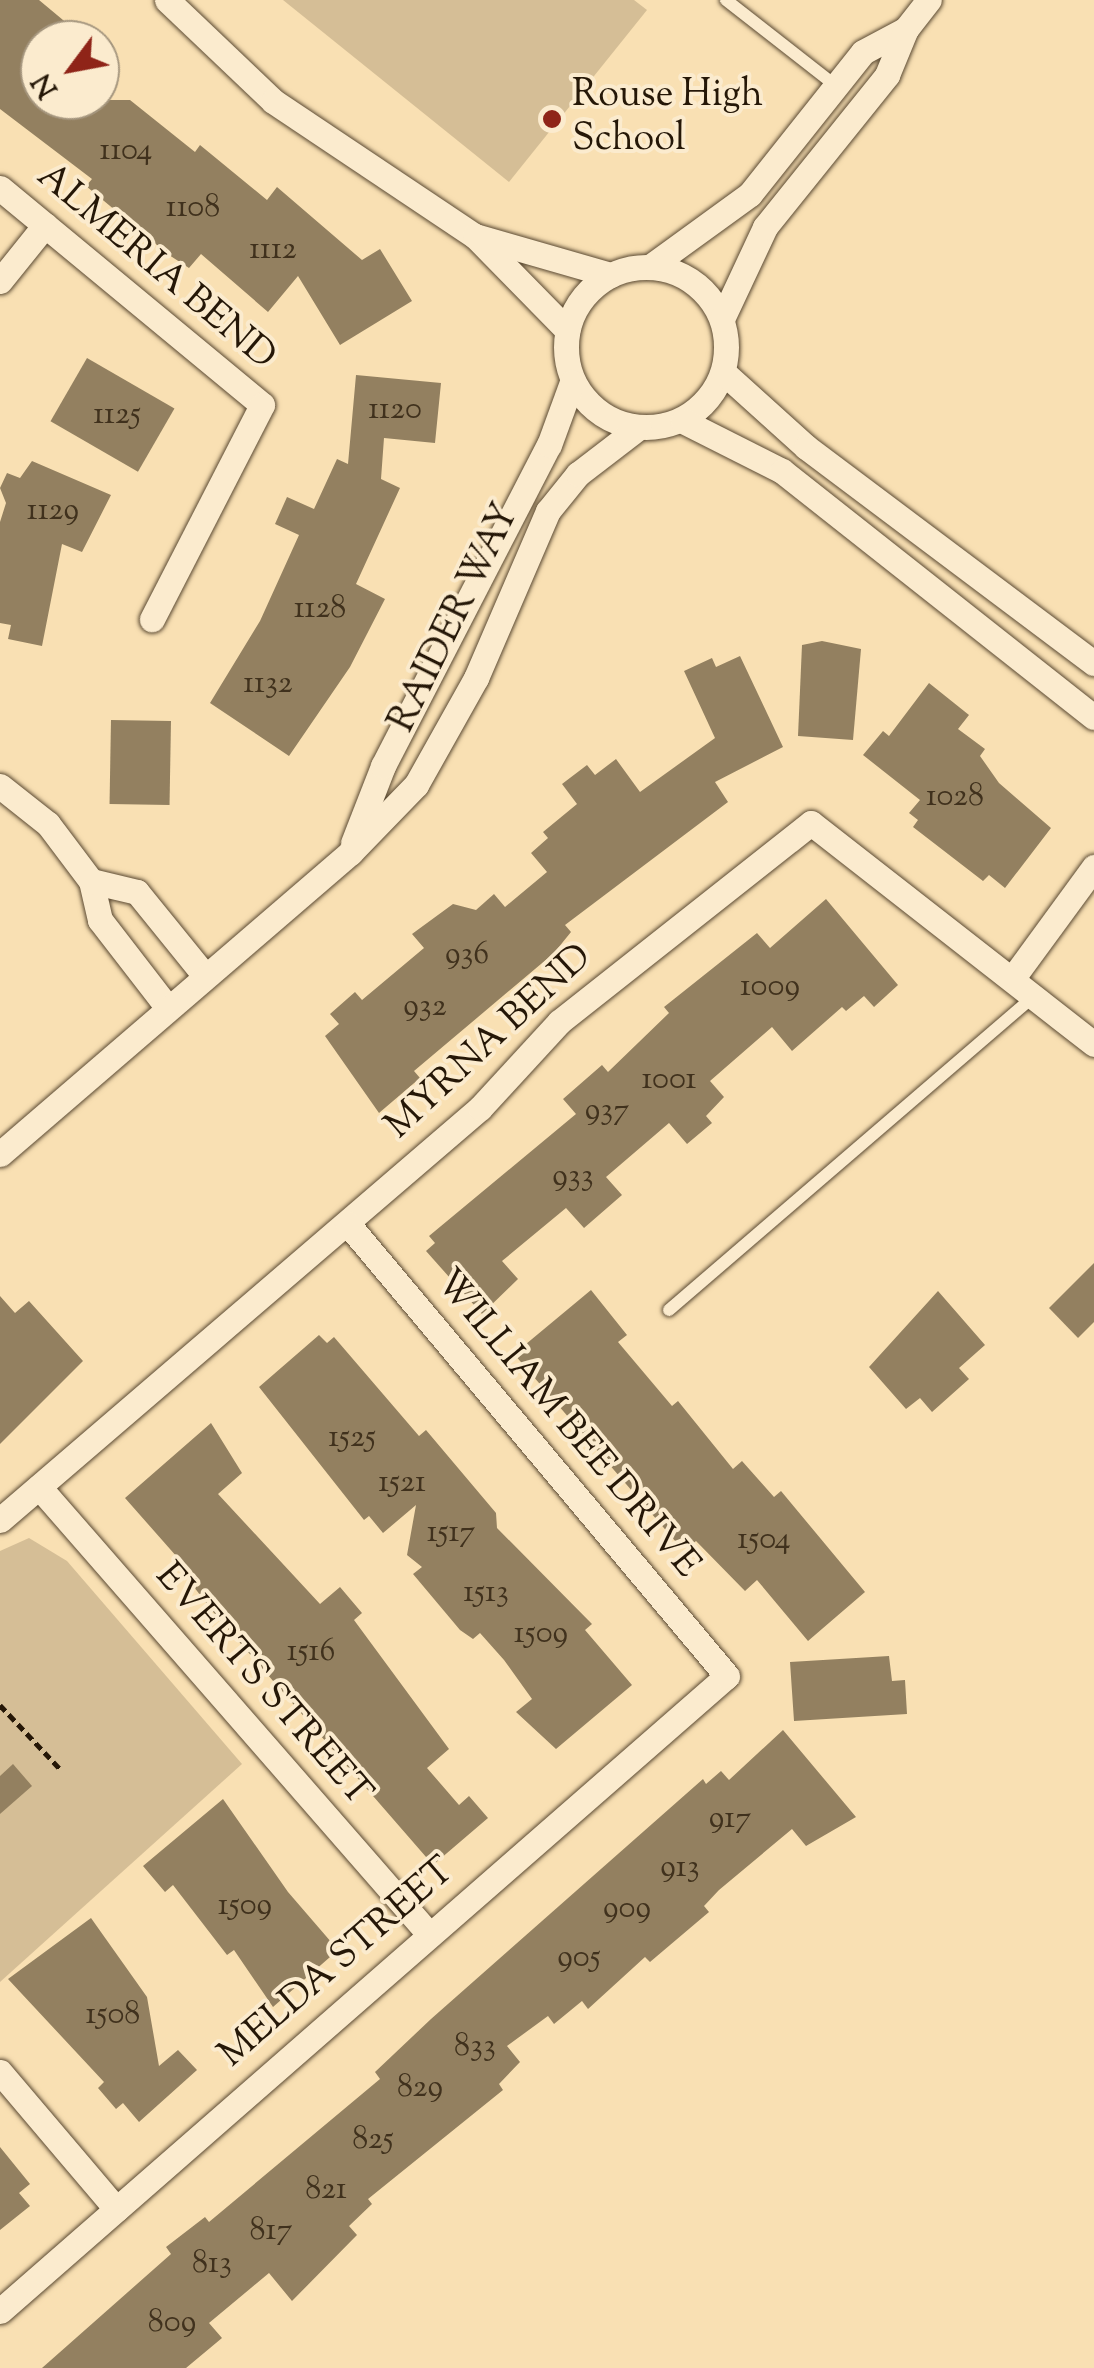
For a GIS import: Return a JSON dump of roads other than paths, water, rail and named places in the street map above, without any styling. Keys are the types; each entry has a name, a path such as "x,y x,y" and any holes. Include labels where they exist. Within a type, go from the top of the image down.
{"street":[{"path":"167,0 273,100 475,236 567,330"},
{"path":"610,275 576,306 567,330 572,382 590,404 638,428 683,421 710,396 723,372 722,319 765,226 887,74 906,29 929,0"},
{"path":"475,236 610,275 651,266 750,194 864,52 906,29"},
{"name":"ALMERIA BEND","path":"0,188 262,405 152,619"},
{"path":"0,281 45,225"},
{"path":"651,266 689,280 722,319"},
{"path":"723,372 806,447 1094,663"},
{"name":"RAIDER WAY","path":"350,853 382,766 550,444 572,382"},
{"path":"683,421 782,471 1094,717"},
{"name":"RAIDER WAY","path":"0,1154 350,853 416,785 476,678 548,510 578,474 638,428"},
{"path":"0,786 48,824 91,881 100,920 168,1008"},
{"name":"MYRNA BEND","path":"0,1520 480,1108 558,1022 811,823 1094,1044"},
{"path":"1012,979 1094,866"},
{"path":"91,881 137,892 205,976"},
{"name":"WILLIAM BEE DRIVE","path":"347,1222 727,1676"},
{"name":"EVERTS STREET","path":"39,1487 429,1934"},
{"name":"MELDA STREET","path":"0,2311 727,1676"},
{"path":"0,2072 116,2209"}],"lane":[{"path":"726,0 836,86"},
{"path":"670,1310 1034,996"}],"place":[{"name":"Rouse High School","path":"552,119"}]}
